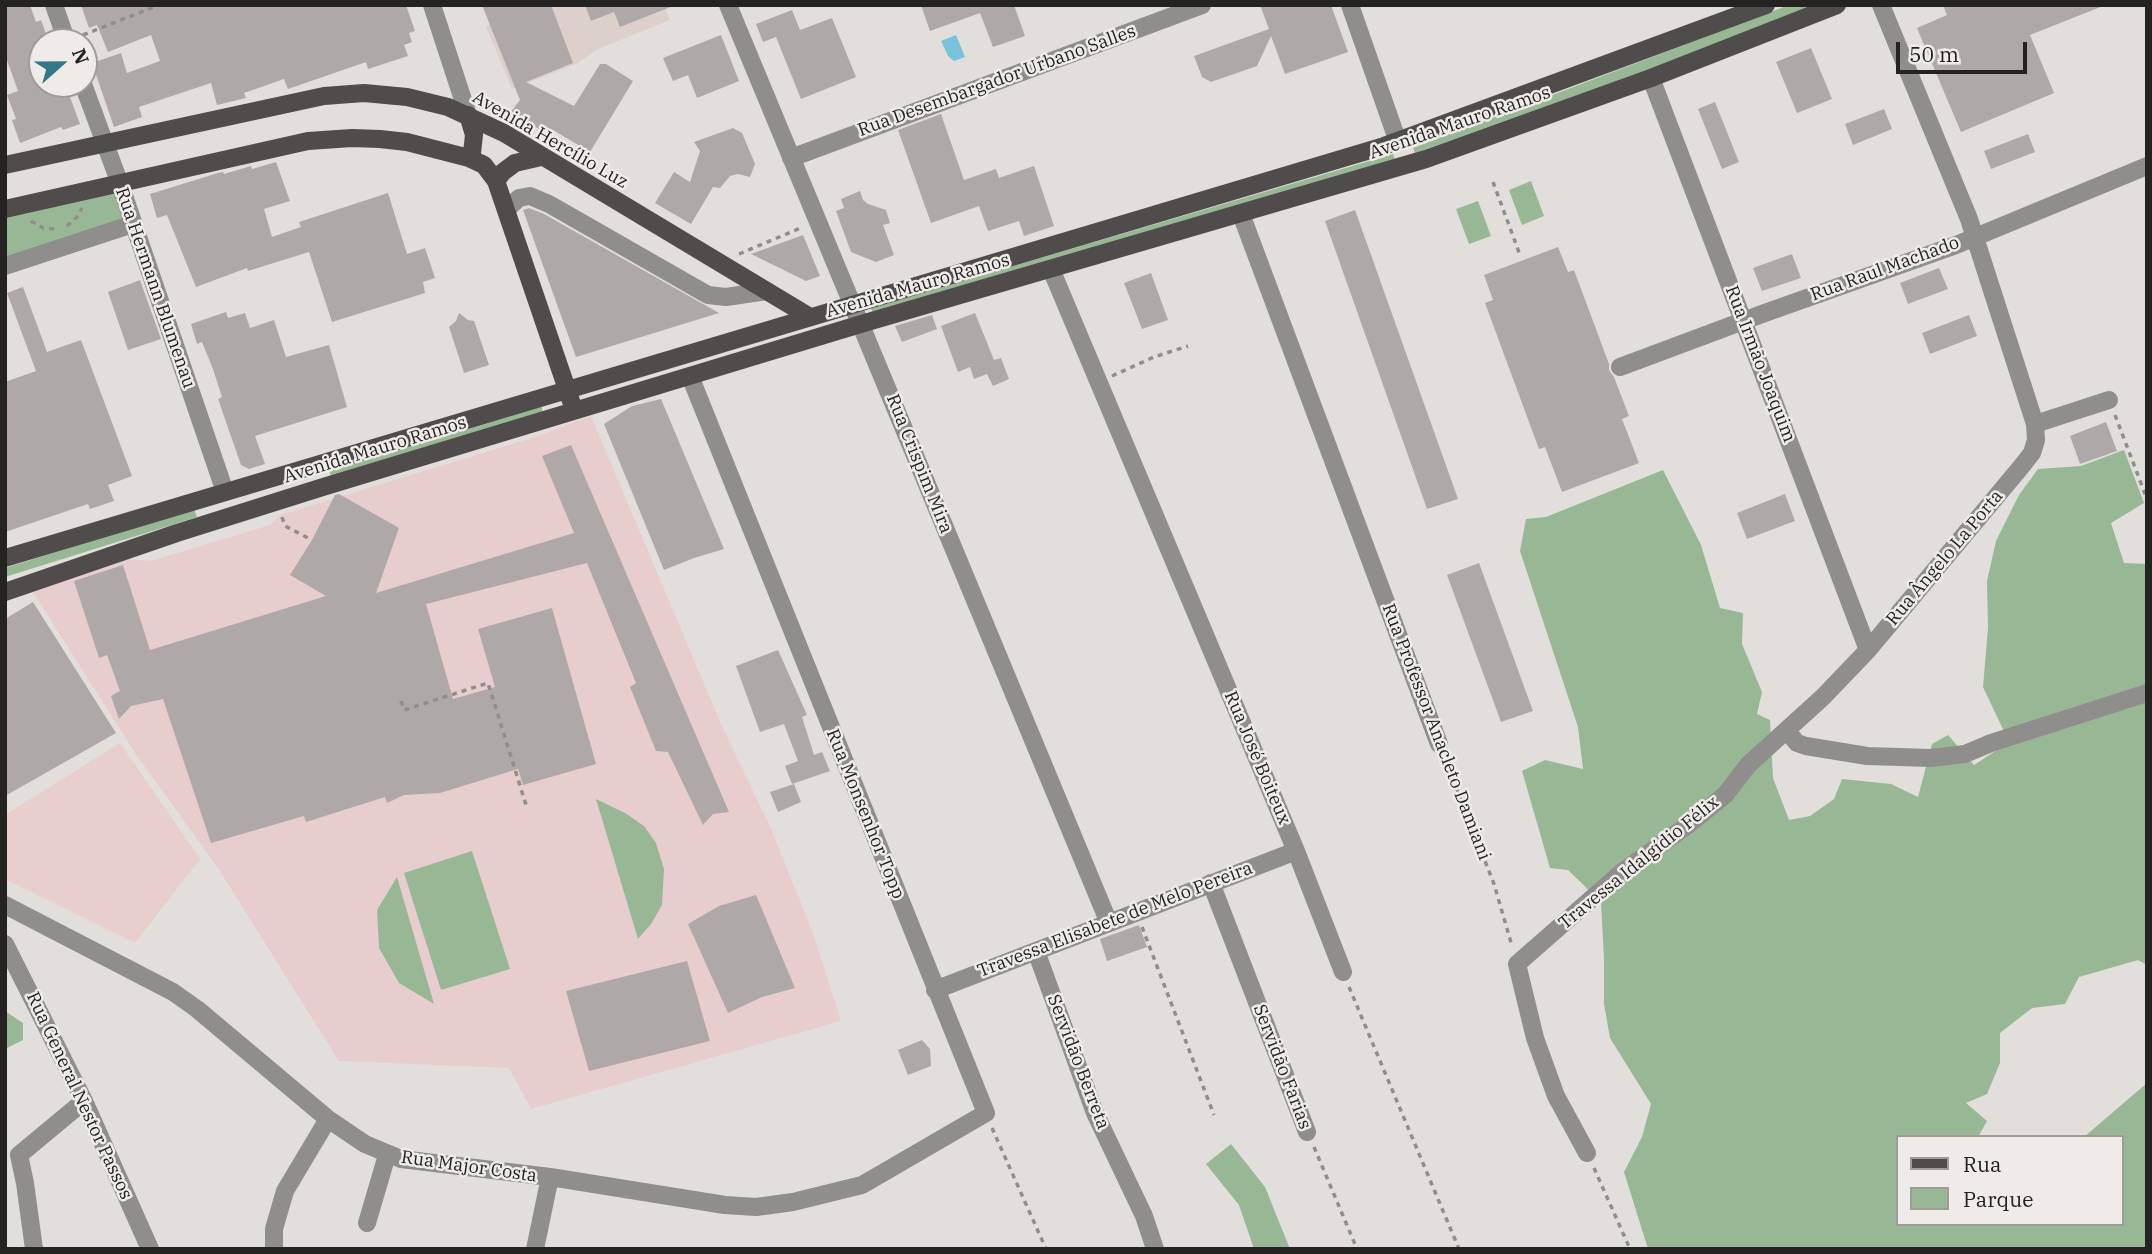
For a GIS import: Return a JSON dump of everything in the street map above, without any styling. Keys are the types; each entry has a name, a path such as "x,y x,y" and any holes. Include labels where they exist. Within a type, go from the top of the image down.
{"main road":[{"name":"Avenida Mauro Ramos","path":"5,558 1398,142 1766,5"},
{"name":"Avenida Mauro Ramos","path":"5,592 234,515 861,324 1476,143 1837,5"},
{"name":"Avenida Hercílio Luz","path":"5,165 324,96 364,93 407,96 468,115 504,133 810,317"},
{"path":"468,115 474,135 469,158"},
{"path":"5,209 308,141 352,138 407,142 469,158 484,165 496,181 575,411"},
{"path":"1398,142 1406,165"},
{"path":"496,181 515,163 541,156"},
{"path":"805,341 813,329 810,317"},
{"path":"225,492 234,515"}],"street":[{"path":"54,5 61,28"},
{"path":"432,5 468,115"},
{"name":"Rua Crispim Mira","path":"728,5 1109,923"},
{"name":"Rua Desembargador Urbano Salles","path":"791,158 1202,5"},
{"path":"1350,5 1398,142"},
{"path":"1881,5 1969,219 2035,425 2109,400"},
{"name":"Rua Irmão Joaquim","path":"1651,78 1868,650"},
{"name":"Rua Hermann Blumenau","path":"88,98 225,492"},
{"name":"Rua Raul Machado","path":"1620,367 1956,245 2147,166"},
{"path":"506,210 519,198 530,196 540,200 708,295 726,297 766,291"},
{"name":"Rua Professor Anacleto Damiani","path":"1241,214 1439,744"},
{"path":"5,266 133,224"},
{"name":"Rua José Boiteux","path":"1051,269 1296,851 1343,972"},
{"name":"Rua Monsenhor Topp","path":"690,376 986,1113"},
{"name":"Rua Ângelo La Porta","path":"1787,731 1868,650 2032,453 2036,440 2035,425"},
{"path":"1787,731 1797,743 1806,746 1867,756 1931,758 1965,754 1991,743 2147,693"},
{"name":"Travessa Idalgídio Félix","path":"1517,964 1612,880 1724,795 1748,765 1787,731"},
{"name":"Travessa Elisabete de Melo Pereira","path":"935,990 1296,851"},
{"name":"Servidão Farias","path":"1211,883 1307,1132"},
{"name":"Rua Major Costa","path":"5,905 173,992 328,1119 387,1155 419,1162 550,1177 724,1205 757,1207 793,1202 862,1185 986,1113"},
{"name":"Rua General Nestor Passos","path":"5,944 84,1101 150,1249"},
{"name":"Servidão Berreta","path":"1036,951 1095,1113 1144,1216 1155,1249"},
{"path":"1517,964 1535,1038 1552,1085 1587,1153"},
{"path":"34,1249 19,1155 84,1101"},
{"path":"274,1249 274,1229 285,1191 328,1119"},
{"path":"367,1223 387,1155"},
{"path":"535,1249 550,1177"}],"path":[{"path":"98,29 159,5"},
{"path":"1493,182 1520,254"},
{"path":"24,217 47,229 55,230 67,226 81,211 82,200 79,193"},
{"path":"722,264 736,255 818,221"},
{"path":"1098,383 1154,357 1188,346"},
{"path":"2109,400 2147,499"},
{"path":"285,526 312,540"},
{"path":"401,701 404,710 488,682 527,808"},
{"name":"Rua Professor Anacleto Damiani","path":"1439,744 1494,884 1517,964"},
{"path":"1135,913 1214,1115"},
{"path":"1343,972 1459,1249"},
{"path":"986,1113 1046,1249"},
{"name":"Servidão Farias","path":"1307,1132 1357,1249"},
{"path":"1587,1153 1630,1249"}],"shaded area":[{"path":"538,5 664,5 670,20 598,49 576,64 512,89 486,26"},
{"path":"591,416 721,724 772,831 813,933 841,1021 531,1109 509,1068 339,1061 218,868 135,753 33,592 127,559 151,561 270,525 280,515 535,437"},
{"path":"120,743 200,859 135,943 5,879 5,815"}],"green space":[{"path":"1789,5 1813,5 1649,70 1415,153 1413,148"},
{"path":"1393,154 1395,160 873,314 871,308"},
{"path":"1531,181 1544,216 1522,225 1509,190"},
{"path":"113,190 124,221 5,259 5,215"},
{"path":"1478,201 1491,236 1469,244 1456,209"},
{"path":"541,404 543,413 331,477 329,468"},
{"path":"2124,450 2144,503 2111,523 2124,563 2147,564 2147,965 2138,960 2079,977 2065,1004 2032,1008 2000,1033 2000,1063 1987,1094 1966,1103 1987,1121 1979,1135 1896,1135 1896,1226 2124,1226 2124,1135 2086,1135 2147,1083 2147,1249 1648,1249 1624,1172 1642,1137 1651,1104 1610,1038 1604,1004 1601,902 1568,870 1550,868 1522,771 1545,760 1583,769 1578,727 1520,551 1526,519 1546,517 1663,470 1701,545 1720,608 1743,613 1742,644 1762,692 1757,714 1770,720 1773,778 1789,820 1810,816 1834,799 1842,779 1891,784 1918,797 1932,744 1948,735 1974,765 2009,742 1983,687 1988,628 1987,581 1996,541 2019,495 2038,469 2081,466"},
{"path":"194,509 197,517 5,577 5,568"},
{"path":"596,799 644,826 656,843 664,869 662,905 638,939"},
{"path":"472,851 510,969 441,990 404,873"},
{"path":"397,877 434,1004 399,983 379,948 377,910"},
{"path":"5,1011 23,1023 23,1040 5,1049"},
{"path":"1231,1144 1265,1187 1290,1249 1254,1249 1239,1205 1206,1164"}],"water":[{"path":"956,35 965,57 954,61 948,56 941,41"}],"building":[{"path":"5,5 30,5 36,22 41,20 44,28 28,28 28,98 70,98 80,124 63,130 61,127 20,143 12,120 16,119 7,95 18,91 5,55"},
{"path":"81,5 406,5 415,31 409,33 412,42 404,45 408,56 368,69 366,62 288,89 284,79 244,93 246,98 217,105 211,83 139,107 142,117 114,127 98,80 98,61 121,53 127,73 160,61 151,35 108,52 97,25 89,28"},
{"path":"482,5 551,5 573,63 526,82 574,106 600,64 606,64 633,81 590,152 553,130 550,135 510,113 520,100"},
{"path":"585,5 673,6 620,27 614,12 591,21"},
{"path":"921,5 1014,5 1025,36 993,47 980,13 930,31"},
{"path":"1260,5 1331,5 1348,52 1285,74 1271,36 1257,66 1211,82 1202,77 1194,56 1269,29"},
{"path":"1943,5 2103,6 2030,35 2054,93 1961,132 1917,28 1947,15"},
{"path":"792,10 800,30 832,18 856,77 801,99 776,37 763,42 756,24"},
{"path":"721,35 739,81 697,98 688,75 673,81 663,58"},
{"path":"1811,48 1832,99 1797,113 1776,62"},
{"path":"1715,102 1739,162 1722,169 1698,109"},
{"path":"1884,109 1892,129 1853,145 1845,124"},
{"path":"941,114 964,180 996,169 999,178 1034,166 1054,226 1024,236 1019,221 988,231 979,206 931,223 898,130"},
{"path":"733,128 742,133 755,164 750,177 738,174 730,176 720,188 713,187 691,224 655,203 674,172 690,182 700,151 694,142"},
{"path":"2028,134 2035,152 1991,169 1984,151"},
{"path":"276,162 290,201 264,209 272,237 301,227 299,222 388,193 407,254 425,248 435,278 423,282 425,293 332,322 309,252 248,271 247,268 196,287 167,215 157,218 150,194 218,173 224,174 251,166 252,169"},
{"path":"860,191 863,200 868,204 886,210 890,223 883,225 894,255 876,262 851,252 836,211 844,208 841,199"},
{"path":"529,208 719,313 576,357 523,210"},
{"path":"1355,210 1458,499 1427,509 1325,221"},
{"path":"803,235 820,276 806,281 751,254"},
{"path":"1558,247 1568,272 1574,270 1609,370 1629,416 1622,419 1639,463 1562,492 1545,447 1539,449 1485,303 1493,300 1484,275"},
{"path":"1792,254 1801,278 1762,291 1753,268"},
{"path":"1939,268 1948,289 1908,304 1900,283"},
{"path":"1151,273 1168,320 1142,329 1124,283"},
{"path":"140,280 161,339 128,350 108,292"},
{"path":"23,287 47,352 81,340 132,476 108,485 114,501 90,509 88,504 5,532 5,382 36,371 7,293"},
{"path":"226,312 228,318 245,313 250,328 274,320 286,357 329,345 347,407 255,436 265,464 249,469 241,465 218,399 222,397 213,369 202,342 197,344 191,324"},
{"path":"459,313 474,321 489,365 464,373 449,327 456,321"},
{"path":"975,313 994,360 1001,358 1009,379 993,386 987,374 974,379 970,367 958,372 941,326"},
{"path":"932,315 937,329 902,342 895,326"},
{"path":"1969,315 1977,336 1930,354 1922,333"},
{"path":"661,399 724,549 664,570 604,424 632,406"},
{"path":"2106,422 2117,451 2080,464 2070,436"},
{"path":"571,445 729,812 713,814 703,825 668,752 656,751 630,687 636,683 587,563 426,604 453,699 495,687 478,629 552,608 596,764 523,785 518,769 440,793 404,795 387,803 385,797 306,822 304,816 211,843 163,699 131,706 119,719 111,696 120,691 107,655 99,658 74,581 123,565 150,650 326,596 290,575 335,495 339,494 399,528 376,593 574,533 542,456"},
{"path":"1785,494 1795,521 1747,539 1737,513"},
{"path":"1479,563 1533,711 1501,722 1447,575"},
{"path":"33,602 116,733 5,796 5,619"},
{"path":"778,650 807,715 802,717 814,755 822,752 830,771 792,784 785,766 798,761 784,724 760,732 736,666"},
{"path":"794,784 801,802 778,812 770,792"},
{"path":"756,895 795,988 762,997 728,1013 688,924 719,906"},
{"path":"1139,925 1147,947 1107,961 1100,939"},
{"path":"687,961 710,1041 589,1071 566,991"},
{"path":"922,1040 930,1049 931,1066 908,1075 898,1050"}]}
